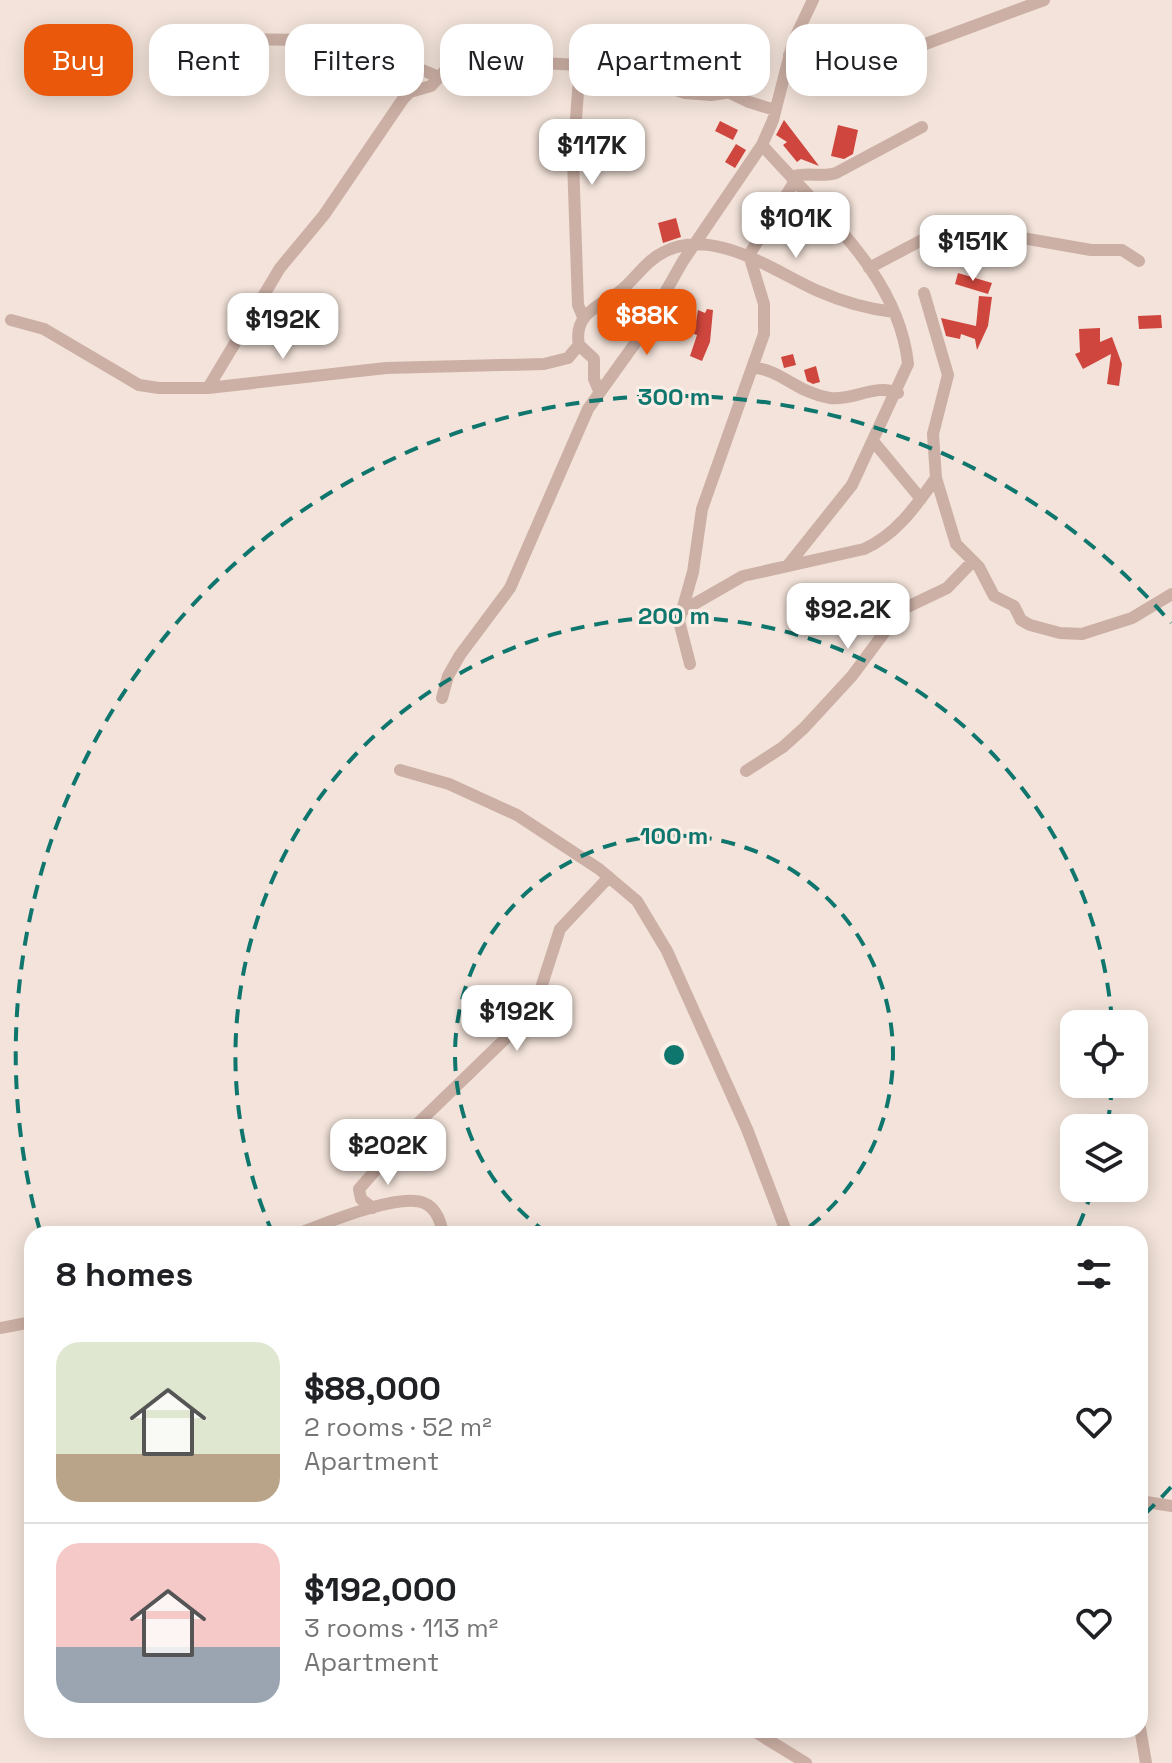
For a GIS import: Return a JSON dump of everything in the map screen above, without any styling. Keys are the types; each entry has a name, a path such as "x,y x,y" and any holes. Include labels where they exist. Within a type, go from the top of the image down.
{"street":[{"path":"803,24 813,0"},
{"path":"927,43 1044,0"},
{"path":"269,40 311,39 347,43 439,77"},
{"path":"208,388 280,268 324,215 410,92 427,89 461,53 476,47 519,62 569,64"},
{"path":"442,698 448,676 460,655 510,588 599,391 641,335 693,246 762,145 786,67"},
{"path":"578,96 573,160 578,305 583,317"},
{"path":"742,96 775,110"},
{"path":"690,664 678,629 693,572 702,509 737,406 762,347 765,318 749,255 793,179 807,173 821,176 836,173 922,127"},
{"path":"762,145 829,216 869,268 894,312 908,364 898,393 846,495 789,564"},
{"path":"869,268 922,240 961,231 988,232 1091,250 1122,250 1139,261"},
{"path":"599,391 594,379 594,359 579,345 578,332 583,317 621,290 662,253 693,246 749,255 836,299 894,312"},
{"path":"924,293 948,375 933,434 936,478 949,530 994,596 1014,606 1021,620 1060,633 1101,630 1132,618 1172,594"},
{"path":"11,320 44,329 139,385 208,388 386,368 544,364 568,358 579,345"},
{"path":"754,368 771,370 788,385 828,397 848,398 885,388 898,393"},
{"path":"873,441 921,499"},
{"path":"682,611 743,576 841,555 879,542 921,499 936,478"},
{"path":"746,771 783,747 804,728 852,676 901,610 947,588 972,562"},
{"path":"400,770 485,799 544,832 609,877 637,901 667,951 747,1129 784,1226"},
{"path":"373,1208 358,1194 362,1184 436,1104 483,1064 517,1024 540,991 560,929 609,877"},
{"path":"320,1226 373,1208 422,1202 432,1208 440,1226"},
{"path":"0,1328 24,1324"},
{"path":"1148,1502 1172,1506"},
{"path":"765,1738 806,1763"},
{"path":"1142,1738 1146,1763"}],"building":[{"path":"784,120 819,166 801,159 797,162 783,145 787,142 776,135"},
{"path":"720,121 738,130 733,140 715,131"},
{"path":"838,125 858,130 853,154 844,159 831,156"},
{"path":"736,144 746,150 735,168 725,162"},
{"path":"676,218 681,237 663,243 658,223"},
{"path":"958,273 992,283 988,294 955,284"},
{"path":"979,296 992,297 988,326 977,350 975,339 961,334 960,339 946,336 941,318 976,326"},
{"path":"707,309 713,310 710,342 702,361 690,356 697,335 694,334 698,310 705,313"},
{"path":"1161,315 1162,328 1139,329 1138,316"},
{"path":"1100,328 1100,342 1112,337 1122,364 1119,386 1107,384 1111,354 1083,369 1075,354 1080,352 1079,329"},
{"path":"793,354 796,365 784,368 781,357"},
{"path":"816,366 820,382 813,384 807,381 804,370"}]}
